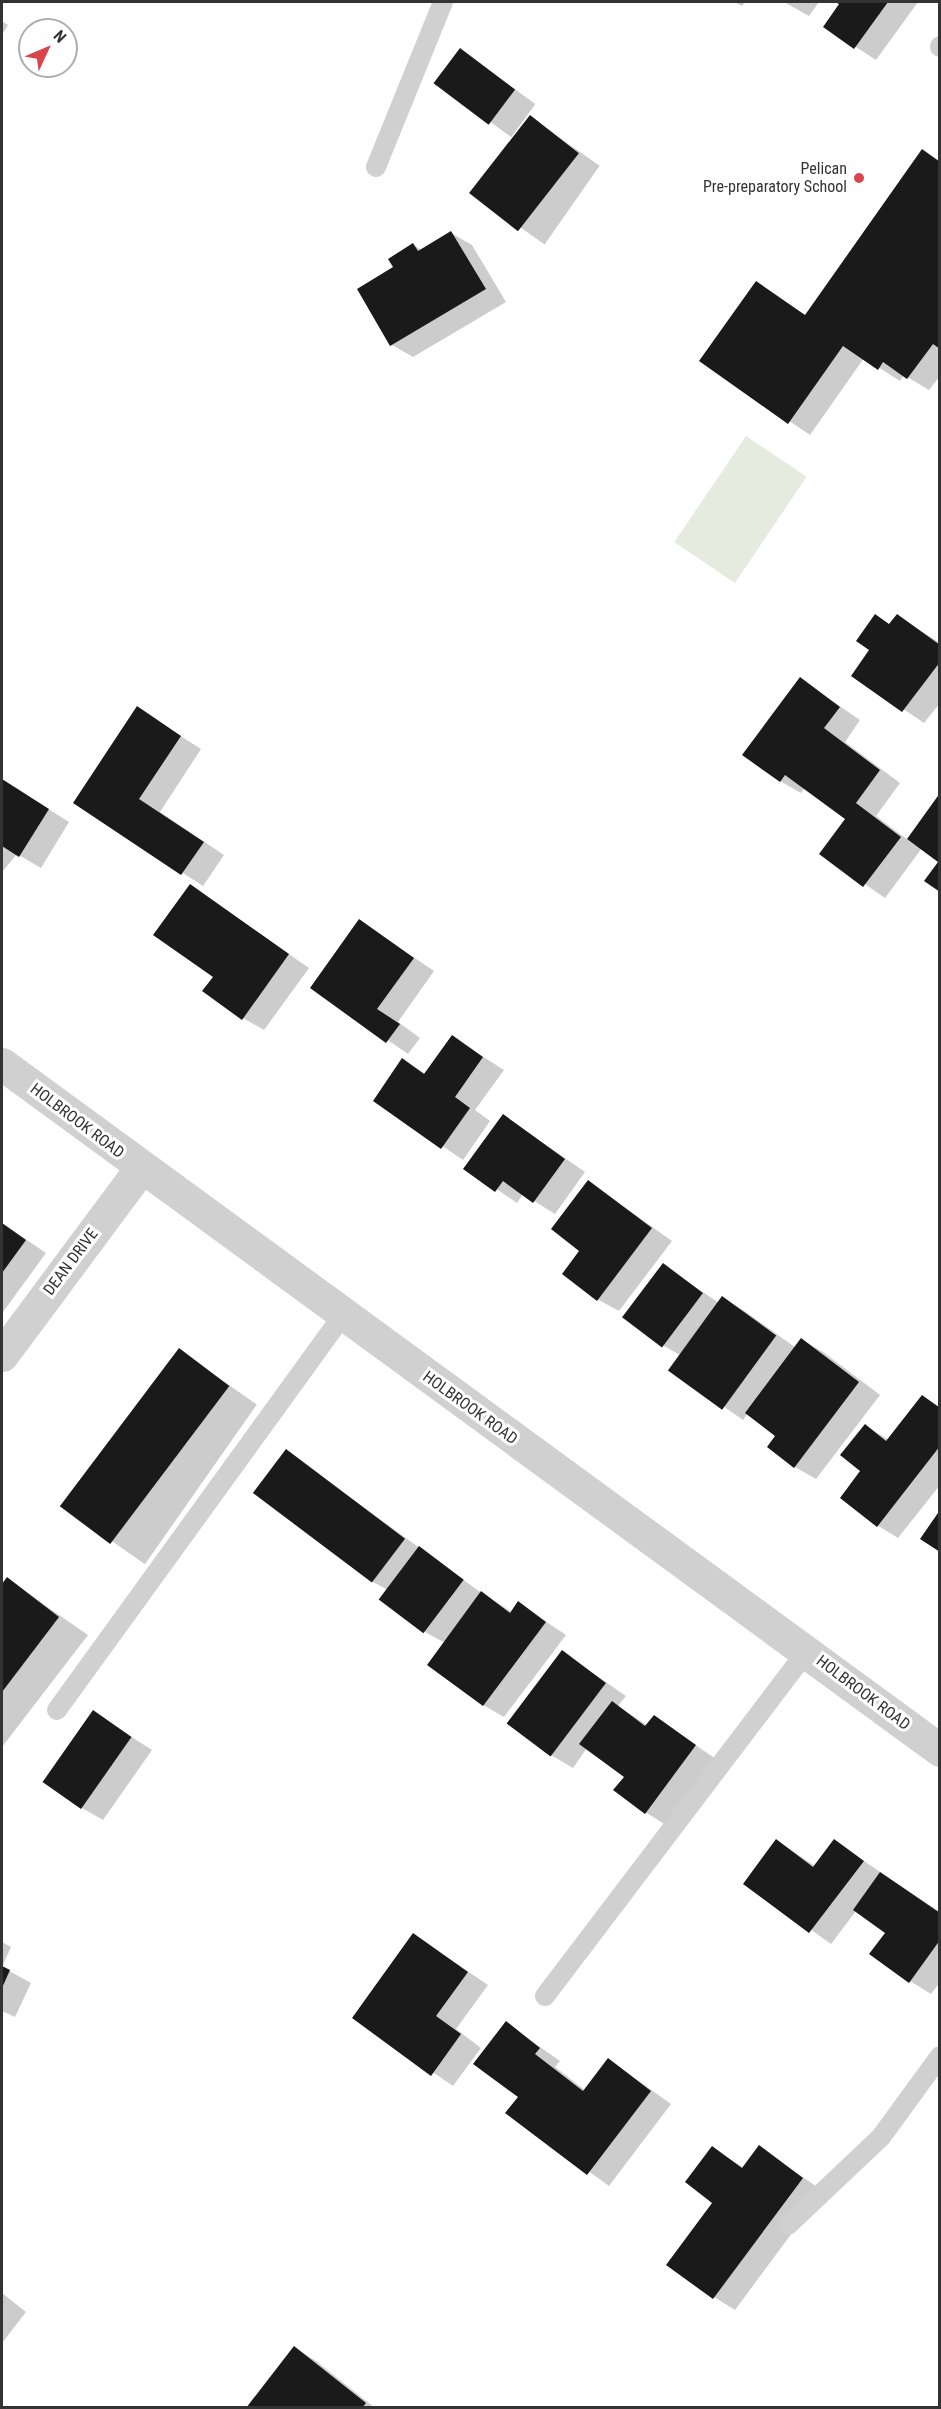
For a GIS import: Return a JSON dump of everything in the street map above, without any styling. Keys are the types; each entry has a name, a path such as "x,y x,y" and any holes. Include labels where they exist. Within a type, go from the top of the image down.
{"street":[{"name":"HOLBROOK ROAD","path":"2,1064 140,1169 939,1750"},
{"name":"DEAN DRIVE","path":"2,1355 140,1169"}],"lane":[{"path":"376,167 443,2"},
{"path":"57,1710 342,1316"},
{"path":"545,1996 807,1652"},
{"path":"788,2225 881,2137 939,2056"}],"shaded area":[{"path":"746,436 807,477 735,583 674,542"}],"building":[{"path":"835,2 888,2 854,49 823,27 839,4"},
{"path":"460,48 515,90 489,125 434,83"},
{"path":"530,115 579,153 518,231 469,193"},
{"path":"922,149 940,162 940,349 933,344 907,379 883,362 878,370 843,346 788,424 699,361 756,281 805,315"},
{"path":"451,231 486,289 390,346 357,289 393,267 388,259 413,243 418,251"},
{"path":"875,614 889,624 897,614 940,645 940,662 902,712 851,676 869,650 856,641"},
{"path":"800,677 840,707 824,728 880,770 856,803 901,837 863,887 819,854 845,819 785,775 780,782 742,755"},
{"path":"137,706 181,736 139,799 204,842 181,875 73,803"},
{"path":"2,779 49,809 19,857 2,846"},
{"path":"940,793 940,892 924,881 938,862 907,839"},
{"path":"190,884 289,954 242,1020 202,991 213,977 153,935"},
{"path":"359,919 414,958 377,1009 400,1024 386,1043 310,988"},
{"path":"452,1035 483,1057 455,1097 470,1108 441,1149 373,1101 402,1058 424,1074"},
{"path":"503,1114 565,1159 533,1203 503,1181 495,1192 463,1169"},
{"path":"588,1180 652,1228 597,1301 562,1274 579,1251 551,1229"},
{"path":"2,1223 26,1240 2,1273"},
{"path":"663,1263 703,1293 662,1347 622,1317"},
{"path":"722,1296 776,1335 722,1410 668,1370"},
{"path":"801,1338 859,1382 794,1468 767,1447 775,1436 745,1413"},
{"path":"179,1348 229,1386 110,1544 60,1506"},
{"path":"922,1395 940,1408 940,1446 877,1527 840,1498 860,1471 840,1455 865,1424 886,1441"},
{"path":"286,1449 405,1539 372,1583 253,1493"},
{"path":"940,1510 940,1552 920,1539"},
{"path":"419,1546 464,1580 423,1633 379,1600"},
{"path":"7,1577 59,1617 2,1692 2,1584"},
{"path":"481,1591 510,1613 518,1601 546,1622 483,1706 427,1665"},
{"path":"562,1650 606,1683 551,1757 507,1723"},
{"path":"612,1701 645,1726 654,1715 696,1745 645,1814 613,1790 624,1777 579,1744"},
{"path":"93,1710 132,1737 81,1809 43,1782"},
{"path":"776,1839 813,1867 834,1839 864,1861 809,1933 743,1884"},
{"path":"880,1872 940,1913 940,1940 909,1983 869,1954 885,1933 853,1910"},
{"path":"413,1933 468,1972 436,2016 461,2034 431,2076 352,2018"},
{"path":"2,1966 10,1970 2,1988"},
{"path":"506,2021 540,2048 535,2054 583,2091 608,2058 651,2091 587,2175 505,2113 518,2097 473,2064"},
{"path":"759,2145 803,2178 713,2299 666,2265 712,2203 685,2182 712,2146 742,2168"},
{"path":"294,2346 366,2403 362,2408 246,2408"}],"place":[{"name":"Pelican Pre-preparatory School","path":"859,178"}]}
